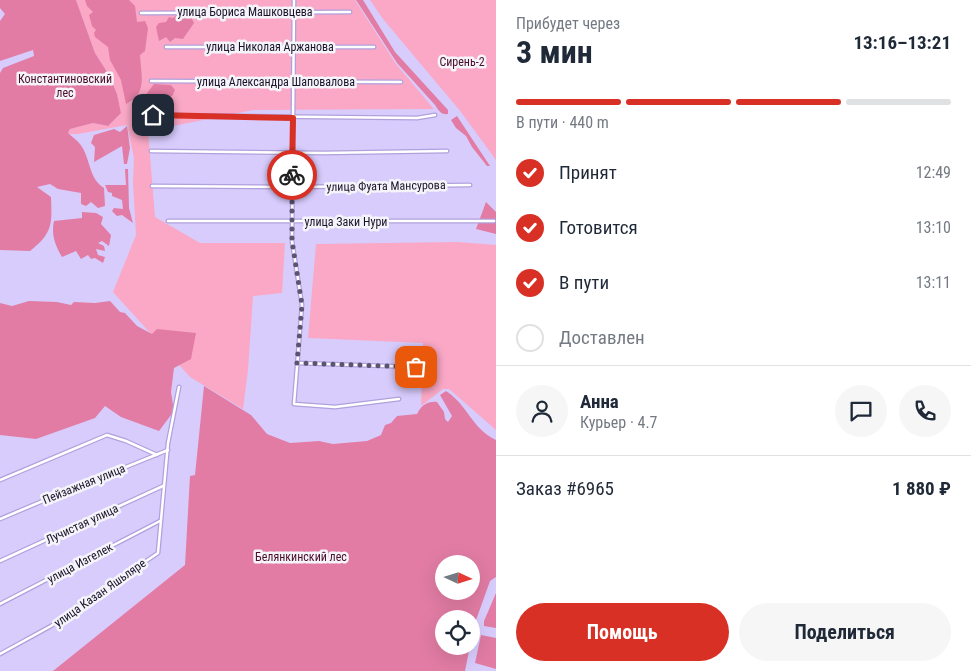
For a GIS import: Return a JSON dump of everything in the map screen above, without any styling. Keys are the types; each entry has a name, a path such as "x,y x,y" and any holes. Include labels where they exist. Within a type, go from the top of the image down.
{"street":[{"path":"294,0 292,241 302,305 294,404 334,407 399,398"},
{"name":"улица Бориса Машковцева","path":"141,13 350,12"},
{"name":"улица Николая Аржанова","path":"166,47 374,47"},
{"name":"улица Александра Шаповалова","path":"150,81 401,82"},
{"path":"153,115 293,118 418,118 435,115"},
{"path":"151,151 447,151"},
{"name":"улица Фуата Мансурова","path":"152,186 470,186"},
{"name":"улица Заки Нури","path":"168,221 494,221"},
{"path":"297,363 416,367"},
{"name":"улица Казан Яшьляре","path":"0,654 52,626 158,553 171,423 180,387"},
{"path":"0,480 107,435 157,455"},
{"name":"Пейзажная улица","path":"0,520 168,450"},
{"name":"Лучистая улица","path":"0,561 164,486"},
{"name":"улица Изгелек","path":"0,604 160,521"}],"green space":[{"name":"Константиновский лес","path":"0,0 76,0 95,53 109,75 117,94 121,113 108,126 93,123 70,129 68,133 84,150 95,179 104,188 105,206 98,208 91,202 86,206 81,204 81,193 58,189 50,184 37,187 51,197 51,221 50,227 43,239 30,251 0,250 0,73 3,68 34,56 33,50 0,61 0,21 5,14 0,8"},
{"path":"76,0 355,0 396,64 434,109 253,110 148,131 155,217 200,243 285,243 282,293 253,296 248,370 243,409 190,377 113,292 136,235 133,183 134,158 127,125 78,134 68,134 70,129 93,123 108,126 121,113 117,94 109,75 95,53"},
{"path":"85,0 129,0 135,6 137,22 145,21 148,28 145,51 140,55 142,83 138,95 126,104 121,80 110,60 108,47 95,37 94,33 96,30 92,26 89,15 93,12 87,6"},
{"path":"356,0 363,0 395,52 448,110 448,114 440,112 397,63"},
{"name":"Сирень-2","path":"370,0 496,0 496,160 461,112 383,19"},
{"path":"178,14 191,17 194,23 183,39 175,38 170,42 166,37 159,41 156,27 159,23 166,22 169,17 173,18"},
{"path":"154,84 171,85 175,90 172,96 148,98 144,105 146,124 135,118 134,110"},
{"path":"457,116 490,166 487,166 466,136 456,128 451,120"},
{"path":"127,126 130,148 127,164 124,164 122,146 94,162 95,147 91,143 94,135 114,129 120,132"},
{"path":"125,169 128,169 129,208 133,223 122,215 117,216 112,211 114,208 123,209 122,200 112,196 112,193 108,192 105,185 126,185"},
{"path":"486,202 496,212 496,234 476,229"},
{"path":"82,212 96,213 103,217 101,224 111,235 109,246 102,241 98,243 104,246 105,251 96,249 98,255 105,257 103,263 95,258 91,259 88,255 81,259 76,251 62,257 57,248 53,235 54,221 82,218"},
{"path":"457,242 496,245 496,430 449,389 443,389 421,406 423,343 308,338 316,244"},
{"path":"29,301 57,302 71,305 74,302 95,303 110,301 137,326 152,334 157,329 196,333 191,359 174,368 171,392 174,411 159,431 121,417 105,406 95,418 36,439 0,435 0,303 12,306"},
{"name":"Белянкинский лес","path":"204,386 251,415 267,434 290,443 319,441 333,444 367,441 381,435 385,425 391,423 397,416 417,414 422,406 430,402 437,402 448,422 452,416 440,395 446,391 453,396 481,430 496,440 496,577 490,581 480,610 435,610 435,655 468,655 465,671 53,671 185,565 190,476 195,475"},
{"path":"496,593 496,628 484,626 484,621"},
{"path":"481,635 496,638 496,669 475,663 477,655 480,655"}],"way so far":[{"path":"292,175 292,241 302,305 297,363 416,367"}],"route":[{"path":"153,115 293,118 292,175"}]}
